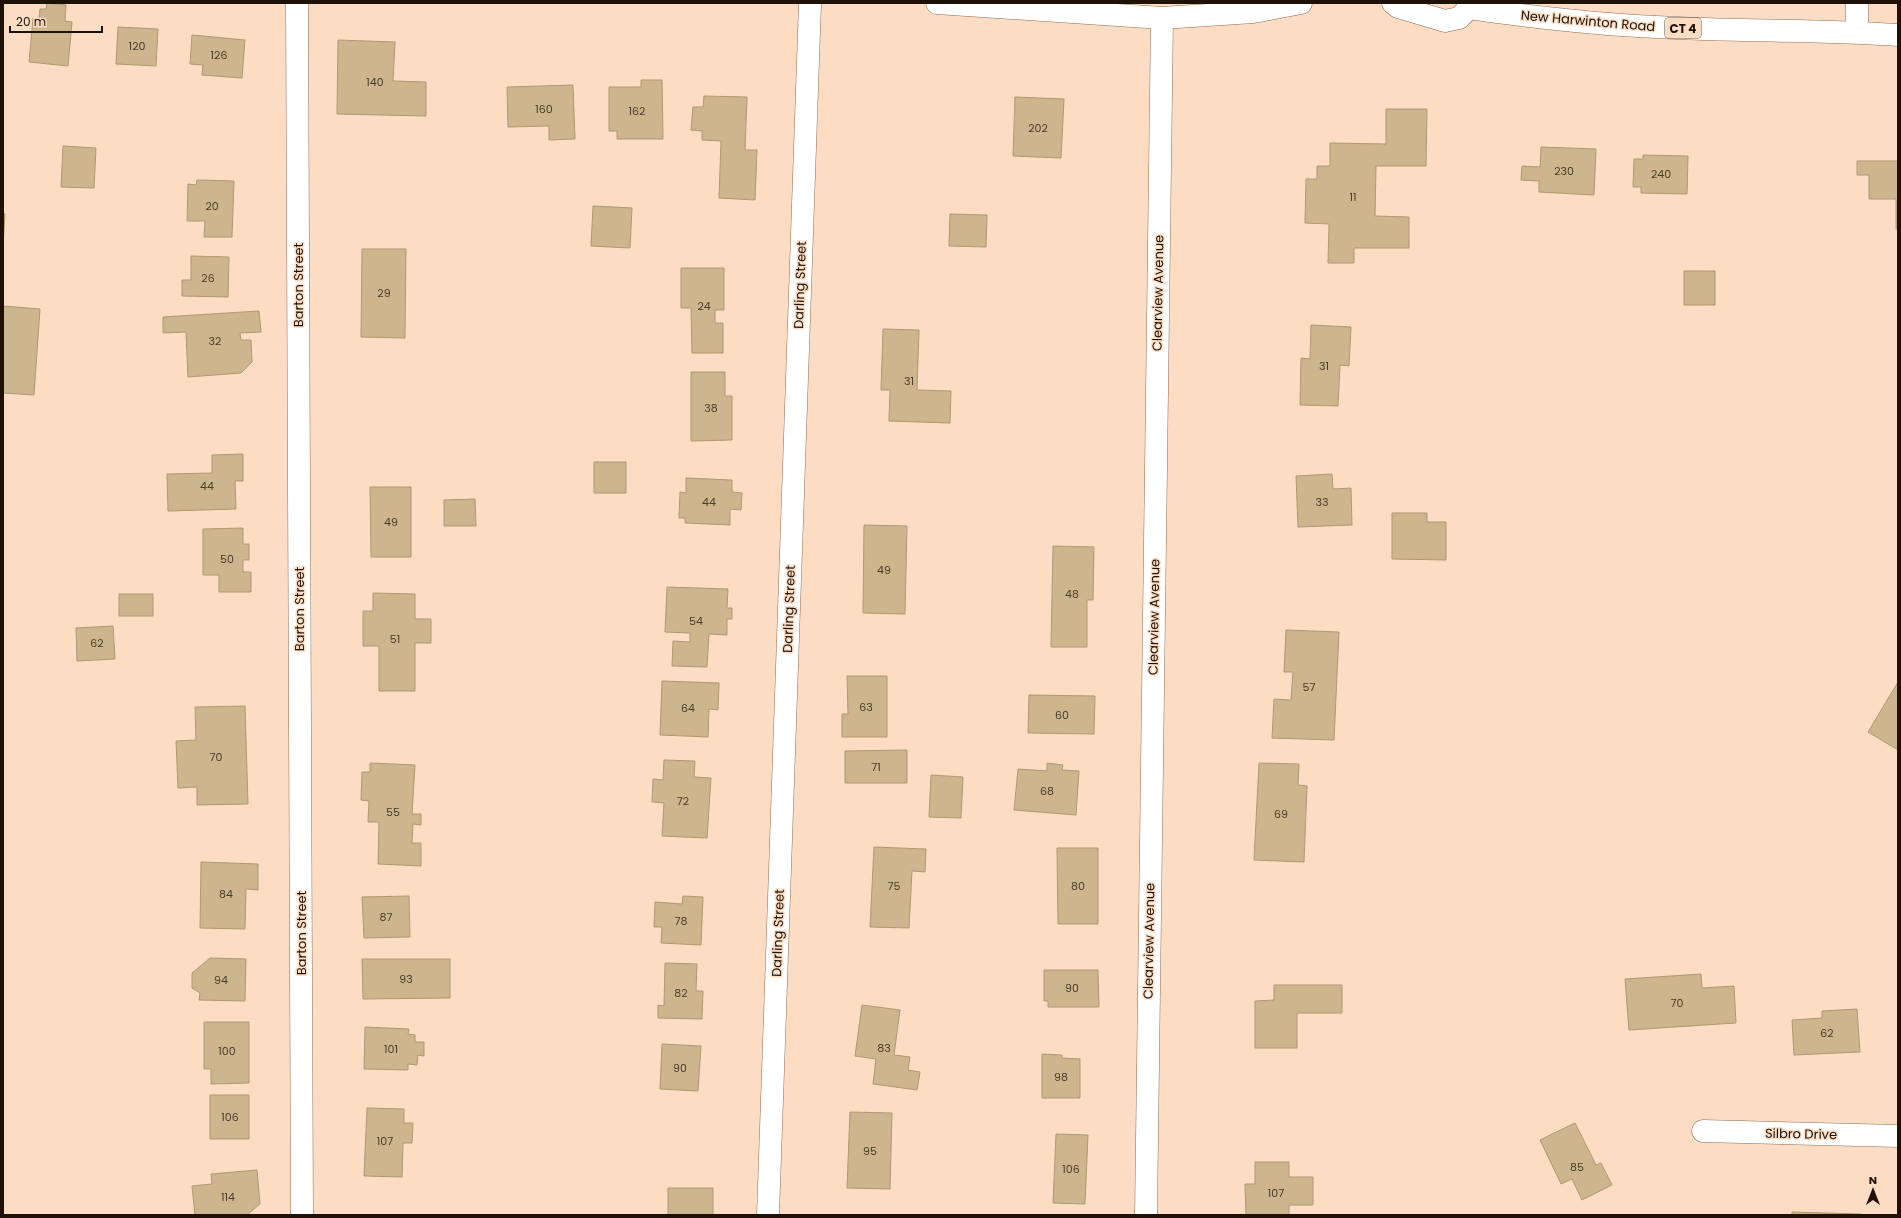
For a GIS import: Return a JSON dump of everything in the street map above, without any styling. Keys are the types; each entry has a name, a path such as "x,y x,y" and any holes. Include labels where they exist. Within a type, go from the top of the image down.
{"street":[{"name":"Barton Street","path":"297,3 302,1215"},
{"name":"Darling Street","path":"768,1215 810,3"},
{"path":"937,3 1162,18 1253,12 1301,3"},
{"name":"New Harwinton Road","path":"1393,3 1398,7 1444,21 1459,18 1468,6 1561,21 1657,27 1898,34"},
{"path":"1857,3 1857,32"},
{"name":"Clearview Avenue","path":"1146,1215 1162,18"},
{"name":"Silbro Drive","path":"1703,1131 1898,1136"}],"building":[{"path":"47,3 66,5 65,21 72,22 68,66 29,62 33,18 39,19 40,9 46,9"},
{"path":"118,27 158,29 156,66 116,64"},
{"path":"192,35 245,40 242,78 202,75 203,65 190,64"},
{"path":"338,40 395,42 393,81 426,82 426,116 337,114"},
{"path":"641,80 662,80 663,139 617,139 617,131 609,131 609,87 641,87"},
{"path":"573,85 575,139 549,140 549,126 508,127 507,87"},
{"path":"704,96 747,97 745,150 757,150 755,200 719,198 721,141 702,140 702,131 691,130 693,107 703,107"},
{"path":"1015,97 1064,99 1061,158 1013,156"},
{"path":"1386,109 1427,109 1426,166 1376,166 1375,216 1409,217 1409,248 1354,248 1354,263 1328,263 1329,224 1305,223 1306,179 1317,179 1317,166 1330,166 1330,143 1386,144"},
{"path":"63,146 96,148 94,188 61,187"},
{"path":"1541,147 1596,149 1594,195 1539,192 1539,181 1521,180 1522,166 1540,167"},
{"path":"1643,155 1688,156 1687,194 1641,193 1641,187 1633,187 1634,159 1643,159"},
{"path":"1857,161 1898,161 1898,229 1896,229 1896,199 1869,199 1869,175 1857,175"},
{"path":"197,180 234,181 232,237 204,237 205,221 187,221 188,184 196,185"},
{"path":"593,206 632,208 630,248 591,246"},
{"path":"3,214 5,214 3,246"},
{"path":"950,214 987,215 986,247 949,246"},
{"path":"362,249 406,249 405,338 361,337"},
{"path":"191,256 229,257 228,297 182,296 182,280 191,280"},
{"path":"681,268 724,268 724,310 715,310 715,323 723,323 723,353 692,353 691,308 681,308"},
{"path":"1684,271 1715,271 1715,305 1684,305"},
{"path":"3,306 40,309 34,395 3,393"},
{"path":"259,311 261,332 240,333 241,340 251,340 252,362 241,373 188,377 186,332 163,333 163,317"},
{"path":"1311,325 1351,327 1349,366 1340,365 1338,406 1300,405 1301,358 1310,359"},
{"path":"883,329 919,330 917,390 951,391 950,423 889,421 890,390 881,390"},
{"path":"691,372 725,372 725,396 732,396 732,440 691,441"},
{"path":"243,454 243,481 235,481 236,509 168,511 167,474 212,473 212,455"},
{"path":"594,462 626,462 626,493 594,493"},
{"path":"1332,474 1333,489 1351,488 1352,525 1298,527 1296,476"},
{"path":"686,478 732,480 732,492 742,493 741,510 730,509 730,525 685,523 685,518 679,518 680,492 686,493"},
{"path":"370,487 411,487 411,557 371,557"},
{"path":"475,499 476,526 444,526 444,500"},
{"path":"1392,513 1427,513 1427,522 1446,522 1446,560 1392,559"},
{"path":"864,525 907,526 905,614 863,613"},
{"path":"243,528 243,544 249,544 249,560 243,560 243,572 251,572 251,592 219,592 219,575 203,575 203,529"},
{"path":"1053,546 1094,547 1093,600 1087,600 1087,647 1051,647"},
{"path":"667,587 728,589 727,608 732,608 732,619 727,619 727,635 709,634 707,667 672,666 673,641 690,642 690,633 665,632"},
{"path":"373,593 415,594 415,619 431,619 431,643 415,643 415,691 379,691 379,646 363,646 363,611 373,611"},
{"path":"119,594 153,594 153,616 119,616"},
{"path":"113,626 115,659 77,661 76,628"},
{"path":"1286,630 1339,632 1334,740 1272,738 1274,699 1291,700 1293,672 1284,672"},
{"path":"847,676 887,676 887,737 842,737 842,714 848,714"},
{"path":"662,681 719,683 718,710 709,709 708,737 660,735"},
{"path":"1898,682 1898,750 1868,732"},
{"path":"1029,695 1095,696 1094,734 1028,733"},
{"path":"245,706 248,804 197,805 197,787 178,788 176,741 196,740 195,707"},
{"path":"907,750 907,783 845,783 845,751"},
{"path":"664,760 695,761 694,777 711,778 707,838 662,836 664,803 652,802 653,779 663,780"},
{"path":"370,763 415,765 412,814 421,814 421,825 413,824 412,843 421,843 421,866 378,864 379,822 368,822 369,801 361,800 362,772 370,772"},
{"path":"1047,763 1063,765 1062,770 1079,771 1076,815 1014,810 1018,769 1047,771"},
{"path":"1259,763 1299,764 1298,785 1307,786 1304,862 1254,860"},
{"path":"931,775 963,777 961,818 929,817"},
{"path":"874,847 926,849 925,872 912,871 909,928 870,927"},
{"path":"1057,848 1098,848 1098,924 1058,924"},
{"path":"201,862 258,864 258,890 246,889 245,929 200,928"},
{"path":"409,896 410,937 364,938 362,897"},
{"path":"683,896 703,897 701,945 661,943 662,927 654,927 655,902 682,904"},
{"path":"210,958 246,959 245,1001 199,1000 200,993 192,988 192,973"},
{"path":"362,959 450,959 450,998 363,999"},
{"path":"665,963 697,964 696,991 703,991 702,1019 658,1018 658,1005 664,1006"},
{"path":"1044,970 1098,970 1099,1007 1048,1007 1048,1001 1044,1001"},
{"path":"1701,974 1702,988 1734,986 1736,1023 1629,1030 1625,979"},
{"path":"1274,985 1342,985 1342,1013 1297,1013 1297,1048 1255,1048 1255,1001 1274,1000"},
{"path":"862,1005 900,1010 894,1055 910,1057 908,1070 920,1072 917,1090 873,1084 876,1059 855,1056"},
{"path":"1857,1009 1860,1052 1794,1055 1792,1020 1822,1018 1822,1011"},
{"path":"204,1022 249,1022 249,1083 211,1084 211,1069 204,1069"},
{"path":"365,1027 409,1029 408,1034 415,1035 415,1042 424,1042 424,1056 418,1055 417,1065 408,1064 408,1070 364,1069"},
{"path":"662,1044 701,1046 698,1091 660,1089"},
{"path":"1042,1054 1062,1055 1062,1058 1080,1059 1080,1098 1042,1098"},
{"path":"210,1095 249,1095 249,1139 210,1139"},
{"path":"367,1108 404,1109 404,1123 413,1123 412,1143 403,1143 402,1177 364,1176"},
{"path":"850,1112 892,1113 890,1189 847,1188"},
{"path":"1575,1123 1596,1165 1601,1163 1612,1185 1582,1200 1572,1179 1561,1184 1540,1140"},
{"path":"1056,1134 1088,1135 1085,1204 1053,1203"},
{"path":"1255,1162 1289,1162 1289,1177 1313,1177 1313,1205 1289,1205 1289,1215 1246,1215 1245,1184 1255,1184"},
{"path":"257,1170 260,1204 247,1215 195,1215 192,1186 212,1184 211,1174"},
{"path":"668,1188 713,1188 713,1215 668,1215"},
{"path":"1792,1212 1861,1214 1861,1215 1792,1215"}]}
